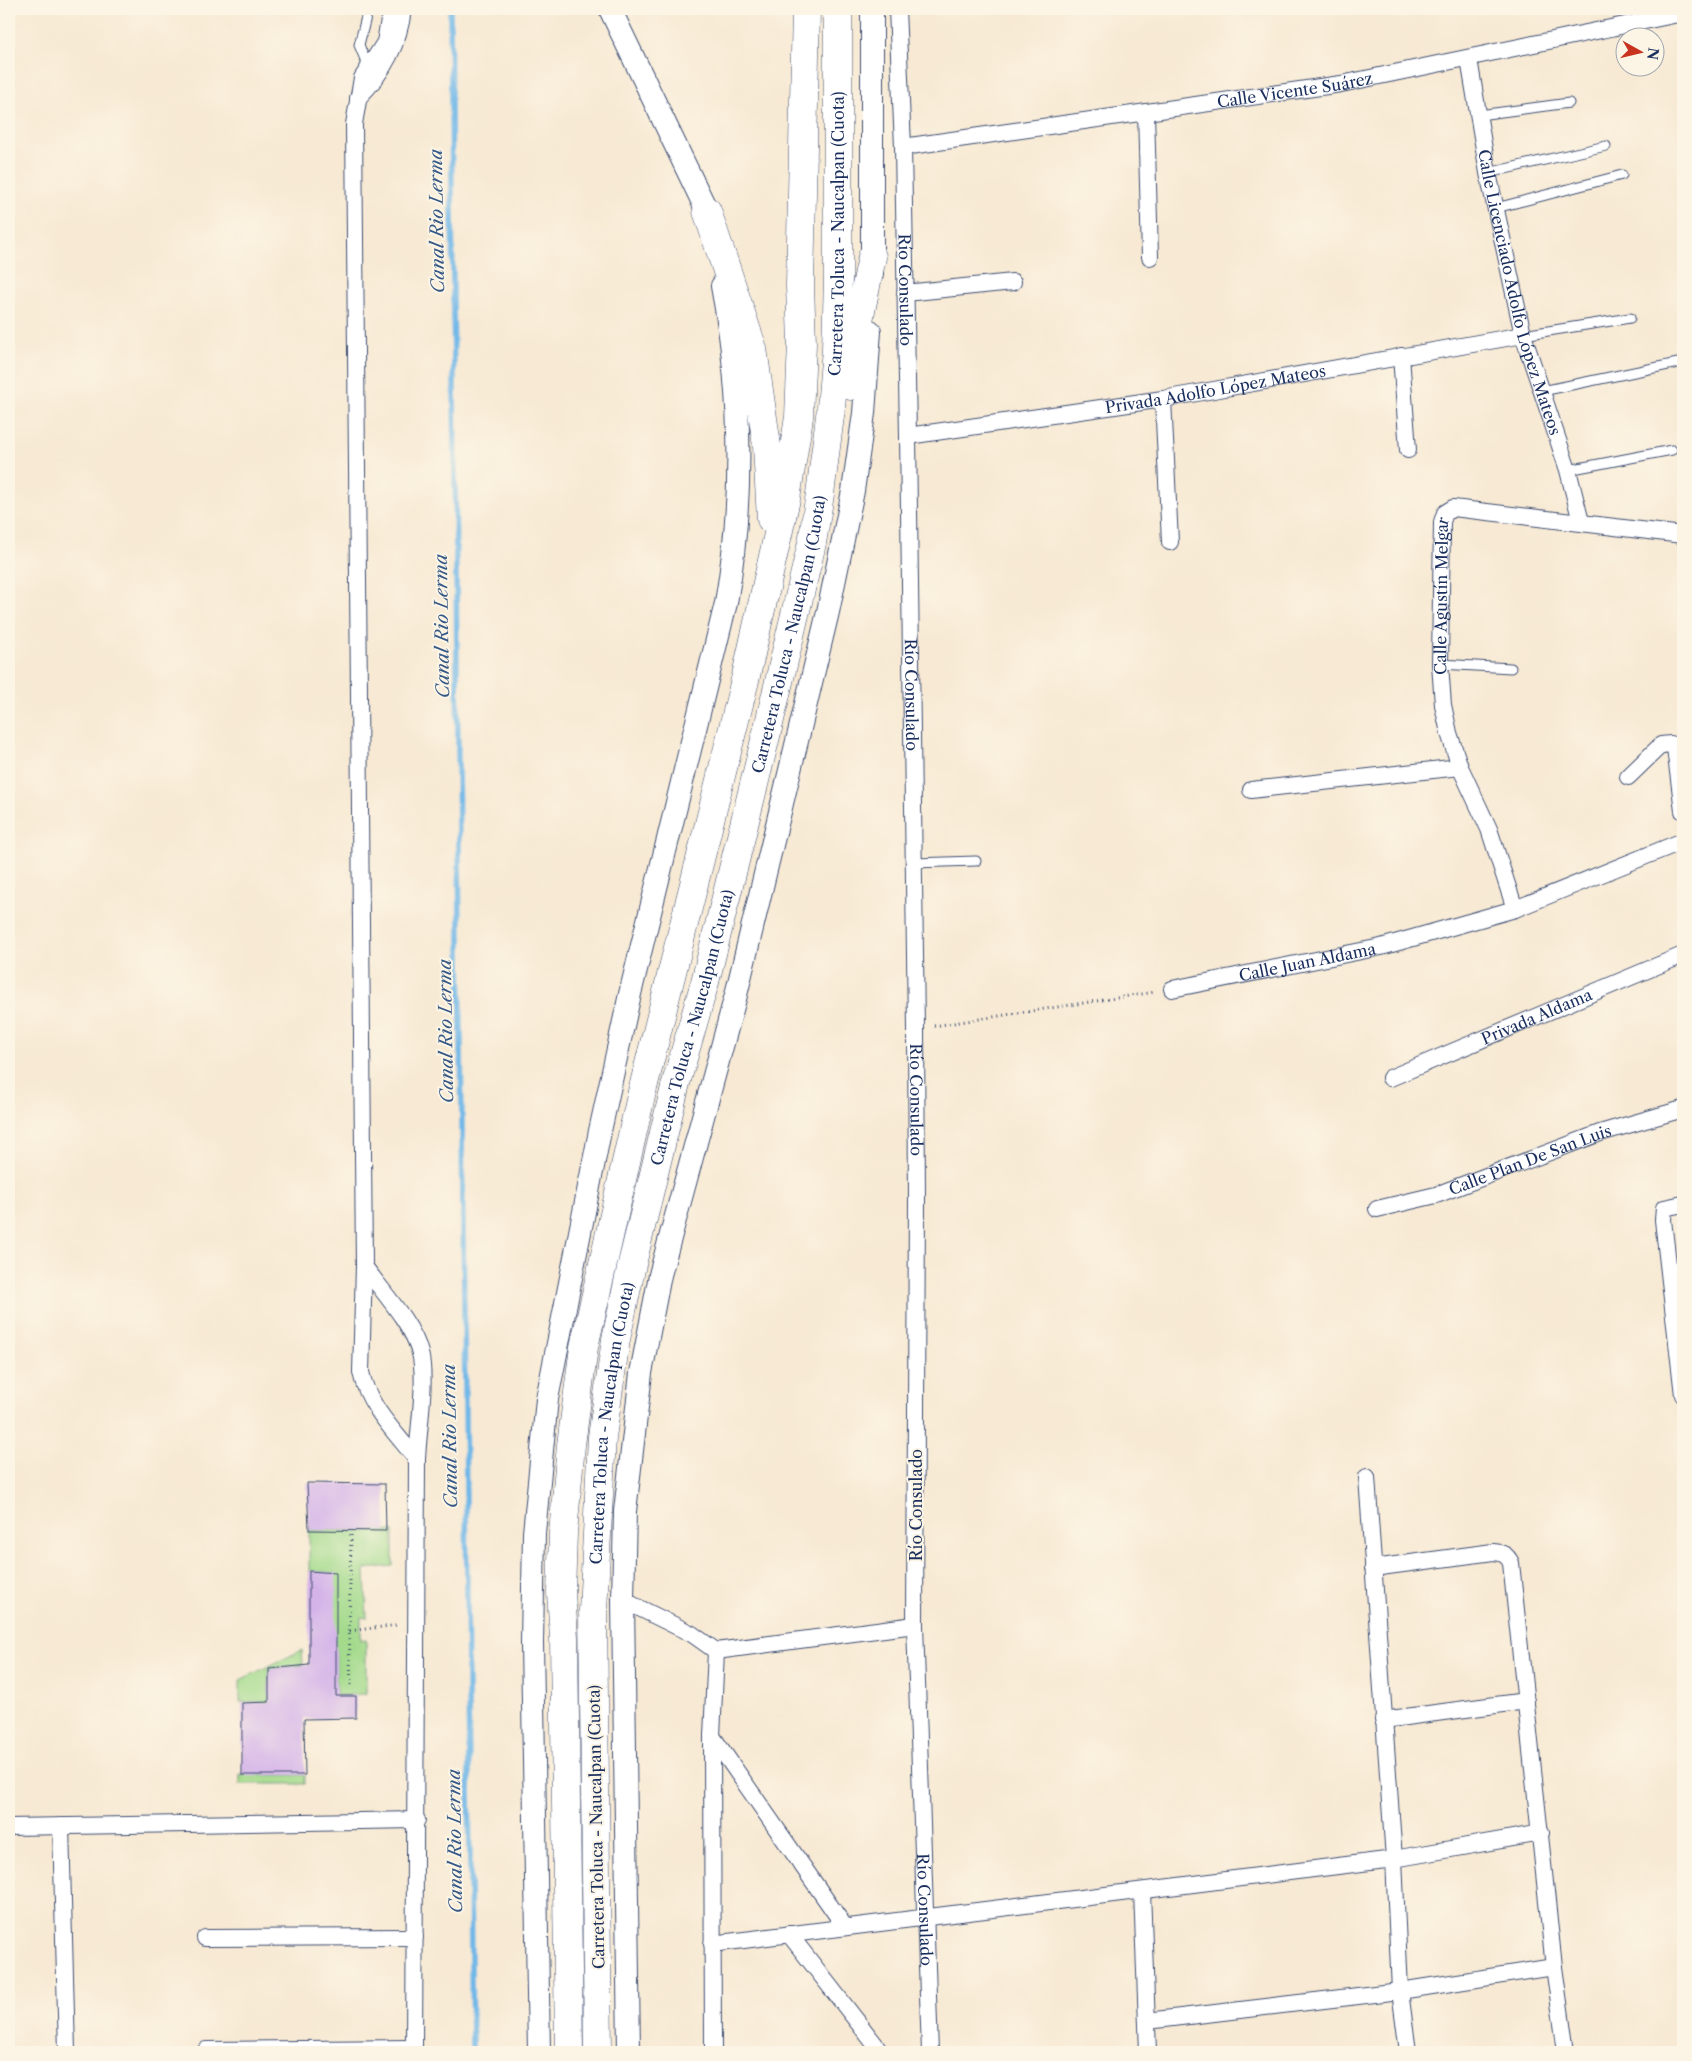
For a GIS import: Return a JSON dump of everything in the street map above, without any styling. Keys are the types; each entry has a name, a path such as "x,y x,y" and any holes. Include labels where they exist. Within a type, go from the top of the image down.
{"highway":[{"name":"Carretera Toluca - Naucalpan (Cuota)","path":"569,2052 564,1637 561,1593 570,1446 584,1346 600,1270 786,500 799,417 802,343 800,286 806,9"},
{"name":"Carretera Toluca - Naucalpan (Cuota)","path":"598,2052 593,1602 596,1525 604,1420 616,1339 632,1264 676,1083 708,972 799,597 820,494 831,408 836,349 838,278 836,182 838,9"},
{"path":"708,211 753,349 767,446 773,550"},
{"path":"799,597 828,534 843,454 857,330 872,257"}],"street":[{"path":"391,9 385,42 362,78 354,124 364,1266 361,1372 363,1384 369,1397 416,1460"},
{"path":"358,98 377,79 392,53 401,26 403,9"},
{"path":"539,2052 532,1643 534,1533 548,1399 600,1131 630,994 726,602 735,550 738,458 737,391 726,310 708,211 610,9"},
{"path":"629,2052 623,1600 624,1510 642,1364 660,1275 736,995 830,603 853,491 864,413 872,296 872,9"},
{"name":"Río Consulado","path":"897,9 903,147 916,1028 915,1625 927,1916 930,2052"},
{"name":"Calle Vicente Suárez","path":"903,147 1342,84 1469,59 1683,12"},
{"name":"Calle Licenciado Adolfo López Mateos","path":"1469,59 1488,173 1523,335 1568,470 1581,522"},
{"path":"1146,112 1150,257"},
{"path":"905,293 1013,282"},
{"name":"Privada Adolfo López Mateos","path":"908,436 1163,399 1523,335"},
{"path":"1401,356 1408,450"},
{"path":"1163,399 1170,542"},
{"name":"Calle Agustín Melgar","path":"1515,909 1489,829 1460,767 1443,706 1440,664 1442,522 1445,513 1453,508 1683,535"},
{"path":"1628,777 1661,745 1671,744 1675,748 1683,811"},
{"path":"1251,790 1460,767"},
{"name":"Calle Juan Aldama","path":"1172,989 1381,947 1515,909 1683,842"},
{"name":"Privada Aldama","path":"1390,1078 1683,955"},
{"name":"Calle Plan De San Luis","path":"1377,1209 1436,1195 1600,1133 1683,1109"},
{"path":"1683,1204 1664,1208 1662,1220 1683,1396"},
{"path":"206,2050 414,2050 417,1623 416,1460 422,1370 420,1352 413,1334 364,1266"},
{"path":"1367,1477 1394,1859 1400,1992 1408,2052"},
{"path":"1373,1568 1493,1552 1502,1553 1508,1557 1511,1563 1554,1967 1566,2052"},
{"path":"623,1600 692,1634 716,1651 915,1625"},
{"path":"713,2052 712,1736 716,1651"},
{"path":"1383,1720 1526,1701"},
{"path":"712,1736 845,1927"},
{"path":"9,1827 416,1820"},
{"path":"61,1826 67,2052"},
{"path":"712,1944 927,1916 1142,1892 1394,1859 1541,1833"},
{"path":"1142,1892 1148,2052"},
{"path":"789,1934 881,2052"},
{"path":"205,1938 415,1937"},
{"path":"1147,2020 1400,1992 1554,1967"}],"lane":[{"path":"368,9 359,45 368,69"},
{"path":"1479,115 1569,103"},
{"path":"1488,173 1606,146"},
{"path":"1496,208 1622,175"},
{"path":"1523,335 1630,318"},
{"path":"1542,391 1678,363"},
{"path":"1568,470 1672,450"},
{"path":"1440,664 1511,668"},
{"path":"914,863 976,861"}],"path":[{"path":"916,1028 1172,989"},
{"path":"351,1535 351,1685"},
{"path":"350,1630 417,1623"}],"green space":[{"path":"309,1530 393,1531 393,1566 365,1569 367,1618 361,1617 361,1640 366,1640 366,1694 336,1696 335,1573 309,1571"},
{"path":"302,1650 303,1665 269,1669 269,1702 240,1702 240,1680"},
{"path":"240,1775 305,1775 305,1784 240,1784"}],"building":[{"path":"307,1483 385,1484 386,1531 309,1530"},
{"path":"309,1571 336,1573 336,1696 356,1696 356,1718 304,1719 305,1775 242,1775 242,1703 269,1702 269,1669 309,1665"}],"waterway":[{"name":"Canal Rio Lerma","path":"450,9 472,2052"}]}
